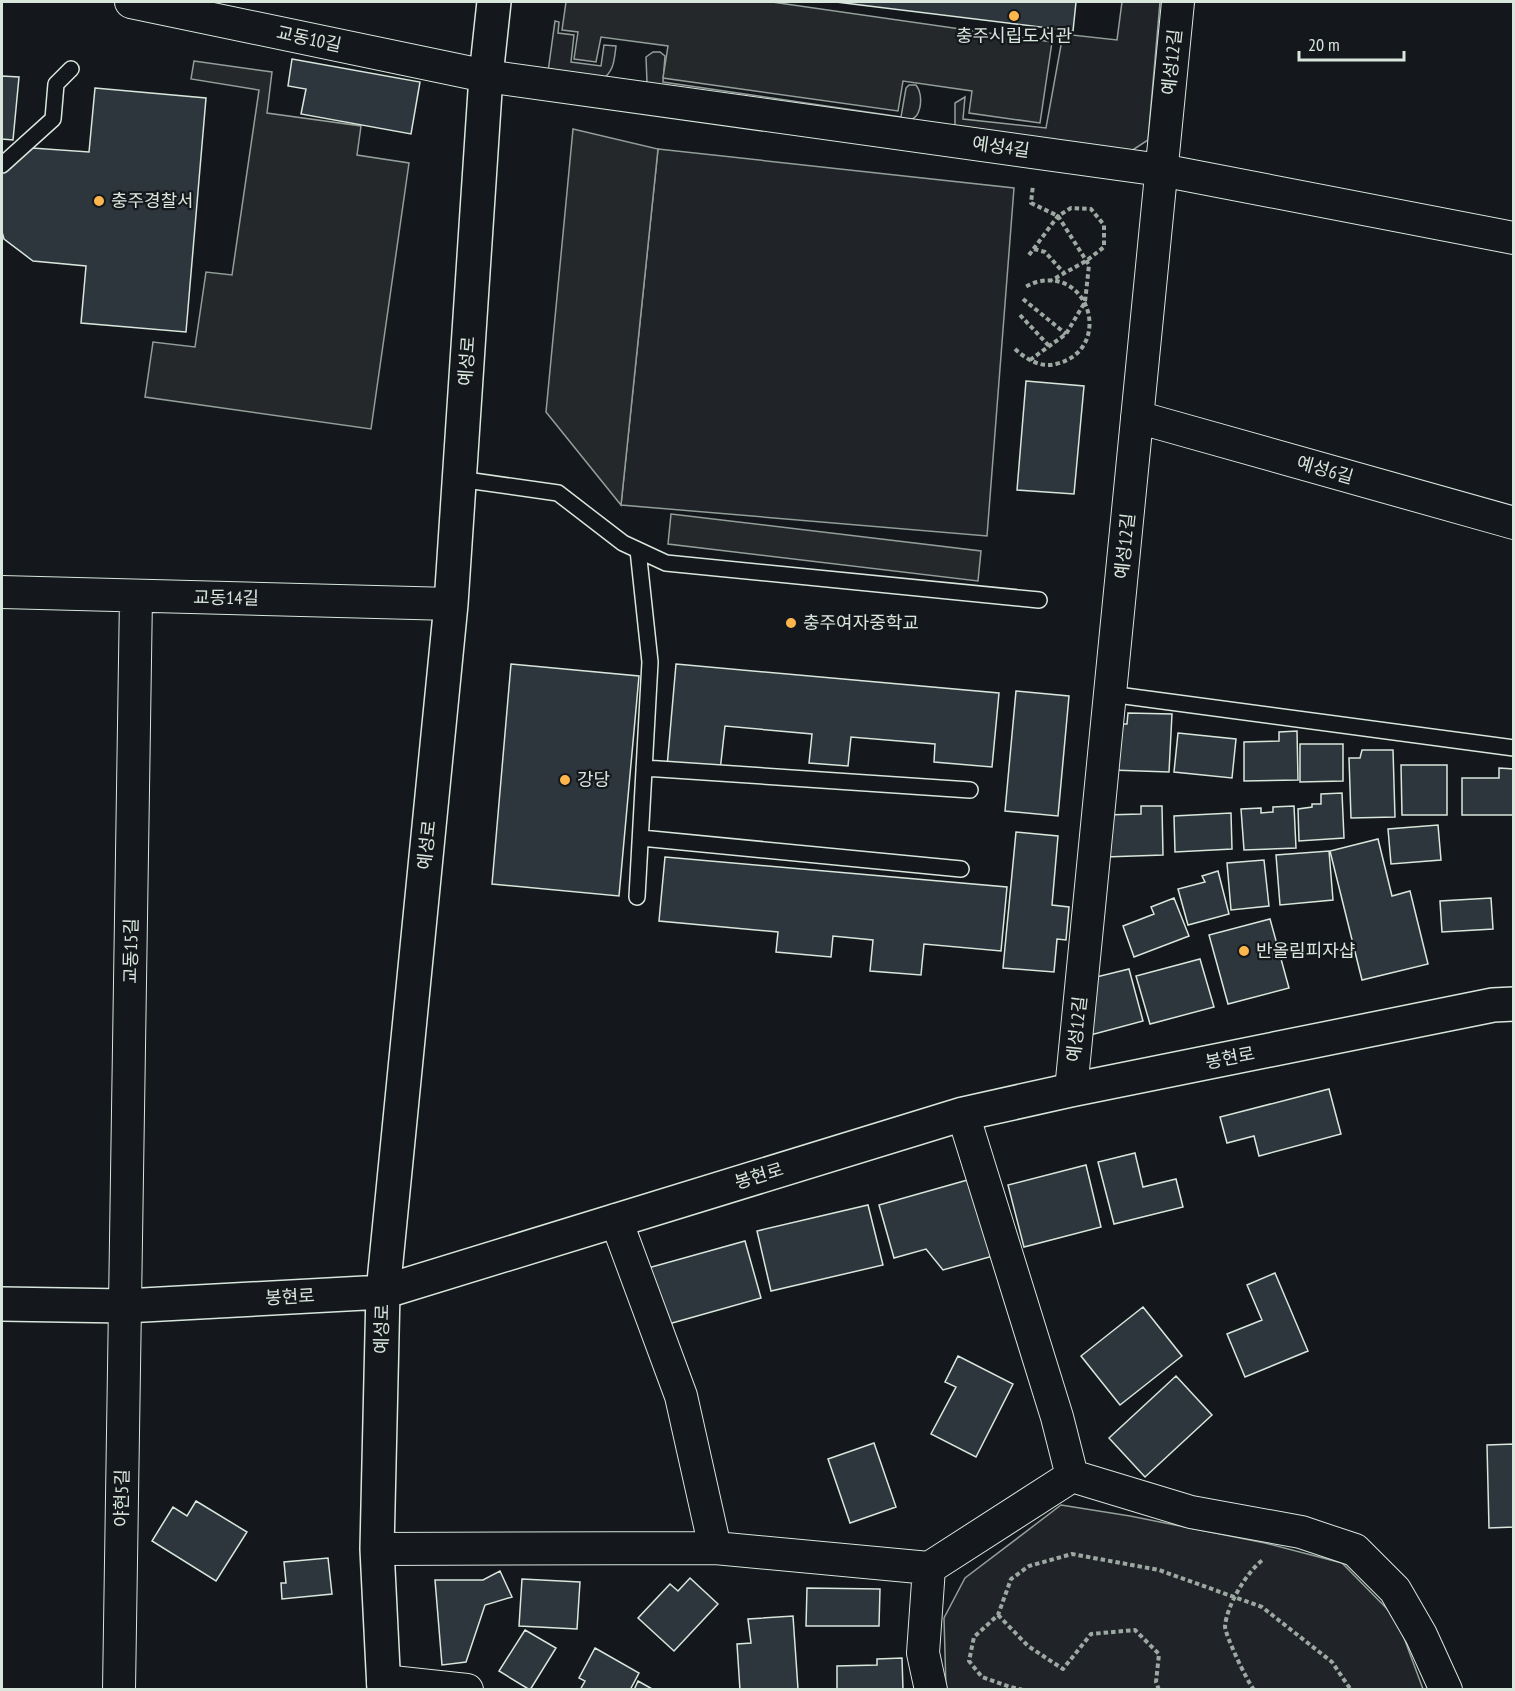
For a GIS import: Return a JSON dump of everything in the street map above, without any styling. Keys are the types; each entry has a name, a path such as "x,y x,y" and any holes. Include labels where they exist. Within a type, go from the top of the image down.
{"street":[{"name":"교동10길","path":"131,2 486,76"},
{"name":"예성로","path":"384,1685 377,1549 383,1292 451,604 486,76 494,2"},
{"name":"예성12길","path":"1071,1090 1178,2"},
{"name":"예성4길","path":"486,76 1161,170 1514,238"},
{"name":"예성6길","path":"1137,417 1514,523"},
{"name":"교동14길","path":"2,592 451,604"},
{"name":"교동15길","path":"125,1306 136,596"},
{"name":"봉현로","path":"2,1304 125,1306 383,1292 963,1114 1493,1005 1514,1004"},
{"path":"963,1114 1058,1417 1072,1476"},
{"path":"616,1220 681,1396 715,1548"},
{"name":"야현5길","path":"120,1689 125,1306"},
{"path":"377,1549 715,1548 929,1568 1072,1476 1191,1512 1300,1532 1355,1550 1395,1590 1421,1635 1446,1689"},
{"path":"929,1568 923,1653 931,1689"},
{"path":"384,1685 467,1689"}],"lane":[{"path":"2,165 53,119 56,84 71,69"},
{"path":"459,479 558,493 622,543 666,563 1039,600"},
{"path":"637,897 650,662 638,550"},
{"path":"1110,694 1514,748"},
{"path":"644,768 970,790"},
{"path":"641,838 961,869"}],"path":[{"path":"1030,360 1066,334 1085,302 1089,265 1058,216 1031,203 1035,152"},
{"path":"1024,287 1051,280 1086,261 1104,247 1104,225 1091,209 1071,208 1058,216 1029,255"},
{"path":"1034,249 1045,252 1064,273"},
{"path":"1015,349 1025,358 1038,364 1052,365 1065,362 1077,354 1086,343 1090,329 1090,315 1085,302 1077,291 1051,280"},
{"path":"1023,299 1066,334"},
{"path":"1020,315 1049,346"},
{"path":"1254,1689 1246,1678 1225,1628 1234,1597 1256,1565 1300,1532"},
{"path":"1023,1689 982,1677 969,1661 974,1637 998,1615 1011,1579 1029,1566 1072,1554 1158,1570 1262,1607 1332,1662 1351,1689"},
{"path":"998,1615 1028,1646 1063,1669 1091,1634 1135,1630 1159,1654 1156,1682 1159,1689"}],"shaded area":[{"path":"566,2 772,2 1052,42 1040,123 969,113 972,91 903,81 898,111 663,78 668,46 601,37 596,62 574,59 578,32 562,30"},
{"path":"1122,2 1160,2 1148,140 1125,155 955,129 955,103 965,97 963,119 1046,128 1063,34 1117,40"},
{"path":"555,21 559,22 558,33 574,35 571,62 601,66 604,45 616,46 612,66 600,82 547,79"},
{"path":"653,52 660,52 665,56 663,82 901,117 906,88 909,85 916,85 921,100 920,108 916,116 904,125 659,96 647,82 646,57"},
{"path":"194,61 272,72 267,113 361,126 357,155 409,163 371,429 145,397 153,342 195,347 206,272 232,275 259,90 191,79"},
{"path":"573,129 658,149 621,505 546,412"},
{"path":"658,149 1014,188 987,536 621,505"},
{"path":"671,514 981,551 978,581 668,544"},
{"path":"1061,1505 1130,1516 1265,1543 1342,1563 1397,1619 1423,1689 946,1689 944,1618 965,1578"}],"building":[{"name":"충주시립도서관","path":"836,2 1076,2 1073,31"},
{"path":"292,59 420,82 411,134 301,114 306,89 288,86"},
{"path":"2,76 19,77 13,140 2,139"},
{"name":"충주경찰서","path":"95,88 206,98 186,332 81,323 86,266 33,261 4,239 2,170 32,148 89,152"},
{"path":"1026,381 1084,386 1074,494 1017,490"},
{"name":"강당","path":"511,664 639,676 619,896 492,884"},
{"path":"676,664 999,693 992,767 934,762 935,744 851,737 848,766 809,763 812,734 725,726 720,771 667,767"},
{"path":"1016,691 1069,696 1058,816 1005,811"},
{"path":"1128,713 1172,714 1169,772 1111,770 1113,724 1127,724"},
{"path":"1297,731 1298,780 1244,781 1244,742 1279,741 1279,732"},
{"path":"1178,733 1236,739 1232,778 1174,772"},
{"path":"1300,744 1343,744 1343,781 1300,782"},
{"path":"1362,750 1393,750 1395,817 1351,818 1349,758 1360,758"},
{"path":"1401,765 1447,765 1447,815 1402,815"},
{"path":"1499,768 1514,769 1514,815 1462,815 1462,778 1499,778"},
{"path":"1342,793 1344,838 1299,841 1298,809 1312,807 1312,804 1321,804 1321,794"},
{"path":"1141,806 1162,806 1163,855 1105,857 1104,815 1141,814"},
{"path":"1294,806 1296,848 1244,850 1241,809 1261,808 1261,813 1273,812 1273,807"},
{"path":"1231,813 1232,849 1175,852 1174,816"},
{"path":"1438,825 1441,860 1391,864 1388,829"},
{"path":"1016,832 1058,836 1052,905 1069,907 1066,940 1057,939 1054,972 1003,968"},
{"path":"1378,839 1392,896 1410,891 1428,964 1362,980 1330,851"},
{"path":"1329,851 1333,900 1280,905 1276,855"},
{"path":"665,857 1007,887 1001,951 924,944 921,975 870,971 873,940 833,936 831,957 776,952 778,932 659,921"},
{"path":"1264,860 1269,906 1231,910 1227,863"},
{"path":"1218,871 1229,914 1188,925 1178,889 1205,882 1202,876"},
{"path":"1174,898 1189,936 1134,957 1123,926 1154,914 1151,907"},
{"path":"1491,898 1493,929 1442,932 1440,901"},
{"path":"1270,919 1289,988 1228,1004 1209,935"},
{"path":"1200,959 1214,1007 1150,1024 1136,976"},
{"path":"1129,969 1143,1021 1083,1037 1088,979"},
{"path":"1329,1089 1341,1134 1259,1156 1254,1136 1227,1143 1220,1117"},
{"path":"1135,1153 1143,1187 1176,1179 1183,1207 1114,1224 1098,1162"},
{"path":"1086,1165 1101,1227 1024,1247 1008,1185"},
{"path":"971,1179 993,1256 943,1270 926,1249 894,1258 879,1205"},
{"path":"868,1205 883,1265 771,1291 757,1231"},
{"path":"745,1241 761,1298 665,1325 648,1268"},
{"path":"1275,1273 1308,1351 1245,1377 1227,1334 1262,1320 1247,1285"},
{"path":"1143,1307 1182,1356 1120,1405 1081,1356"},
{"path":"958,1356 1013,1384 976,1457 931,1434 956,1387 945,1382"},
{"path":"1176,1376 1212,1415 1145,1477 1109,1438"},
{"path":"874,1443 896,1507 850,1523 828,1459"},
{"path":"1514,1444 1514,1527 1489,1528 1487,1445"},
{"path":"196,1501 247,1532 216,1581 152,1541 173,1507 187,1516"},
{"path":"328,1558 332,1594 282,1599 281,1583 286,1583 284,1562"},
{"path":"500,1571 512,1597 485,1605 466,1662 442,1665 435,1580 483,1580"},
{"path":"690,1578 718,1604 674,1651 638,1618 670,1584 678,1591"},
{"path":"522,1579 580,1582 577,1629 519,1626"},
{"path":"807,1588 880,1589 879,1626 806,1626"},
{"path":"793,1616 798,1689 740,1690 737,1644 751,1643 748,1619"},
{"path":"525,1630 556,1648 530,1690 499,1671"},
{"path":"595,1648 639,1673 630,1690 580,1690 585,1681 579,1678"},
{"path":"902,1658 903,1690 837,1690 837,1666 877,1665 877,1659"},
{"path":"638,1681 654,1690 634,1690"}],"place":[{"name":"충주시립도서관","path":"1014,16"},
{"name":"충주경찰서","path":"99,201"},
{"name":"충주여자중학교","path":"791,623"},
{"name":"강당","path":"565,780"},
{"name":"반올림피자샵","path":"1244,951"}]}
